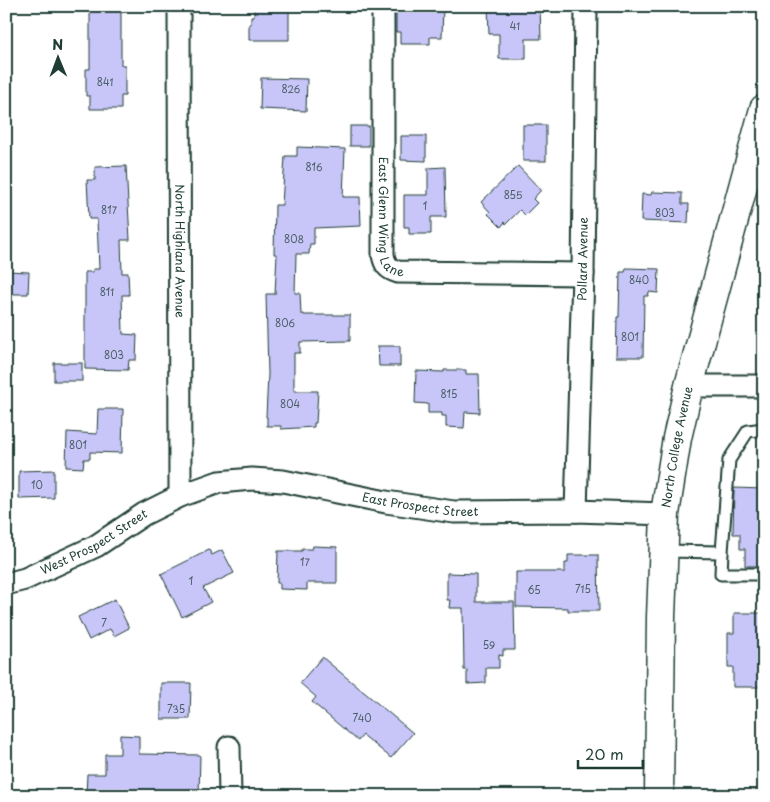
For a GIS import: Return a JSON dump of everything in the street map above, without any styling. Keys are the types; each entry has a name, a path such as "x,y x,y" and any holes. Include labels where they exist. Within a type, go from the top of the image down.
{"main road":[{"name":"North College Avenue","path":"660,796 661,626 665,514 677,438 689,386 764,109"}],"street":[{"name":"North Highland Avenue","path":"179,6 180,496"},
{"name":"East Glenn Wing Lane","path":"383,6 384,262 391,270 398,272 583,274"},
{"name":"Pollard Avenue","path":"576,511 583,274 586,6"},
{"path":"689,386 764,386"},
{"name":"East Prospect Street","path":"180,496 219,482 252,479 283,481 386,502 454,512 576,511 665,514"},
{"name":"West Prospect Street","path":"6,584 25,579 96,546 144,514 180,496"},
{"path":"229,747 230,796"}],"lane":[{"path":"764,429 748,431 729,460 721,574 764,574"},
{"path":"664,551 722,552"}],"building":[{"path":"90,6 121,6 121,65 125,65 125,96 121,96 121,109 90,109 90,96 86,96 86,69 90,69"},
{"path":"254,6 289,6 289,40 249,40 249,24 251,24 251,17 254,17"},
{"path":"396,6 443,6 442,37 430,37 430,44 400,44 400,32 396,32"},
{"path":"488,6 540,6 541,39 526,39 526,59 499,59 499,34 489,34"},
{"path":"261,78 307,79 306,111 260,109"},
{"path":"523,125 546,125 546,161 523,161"},
{"path":"350,126 369,126 369,146 350,146"},
{"path":"401,136 426,136 426,161 401,160"},
{"path":"297,147 345,149 343,197 360,197 361,226 314,228 314,244 310,244 309,254 296,254 295,293 300,293 301,314 350,315 350,341 300,342 300,353 294,353 294,391 318,391 316,423 314,423 314,427 281,429 281,426 267,426 266,417 268,374 266,294 275,294 277,254 274,254 275,205 282,205 285,156 297,156"},
{"path":"126,166 130,240 121,240 122,273 128,273 129,295 122,295 123,334 137,335 136,360 129,360 128,370 85,369 85,272 93,272 93,269 99,269 97,219 89,219 87,180 95,180 95,167"},
{"path":"518,166 541,190 533,199 537,203 525,215 520,210 501,227 488,214 490,212 481,202"},
{"path":"445,167 446,217 431,217 431,234 409,234 409,227 404,227 404,195 428,195 428,168"},
{"path":"652,192 682,193 682,204 689,204 688,223 641,221 642,194 651,195"},
{"path":"626,268 659,269 658,293 649,292 648,296 644,296 643,357 616,357 620,272 625,272"},
{"path":"6,271 29,272 28,294 6,294"},
{"path":"378,346 400,346 400,366 379,366"},
{"path":"54,363 82,363 82,381 54,381"},
{"path":"444,370 466,370 466,374 479,374 480,413 465,412 464,428 446,427 446,416 442,416 442,413 428,413 428,404 415,403 416,371 444,372"},
{"path":"98,409 123,409 122,453 90,452 90,459 84,459 83,468 66,467 67,432 97,434"},
{"path":"54,470 54,498 19,499 19,471"},
{"path":"734,488 764,489 764,566 745,566 745,549 740,549 740,534 733,534"},
{"path":"313,546 337,547 337,583 307,583 307,590 280,589 280,583 277,583 278,551 302,551 302,549 312,549"},
{"path":"209,550 212,555 222,550 234,573 203,588 211,602 182,617 161,574"},
{"path":"568,555 598,555 599,611 568,611 568,608 516,607 516,572 565,572 565,563 568,563"},
{"path":"447,573 476,574 476,602 514,602 515,650 503,650 503,656 499,655 499,668 486,668 486,683 467,684 467,670 464,670 463,608 449,608 450,600 447,600"},
{"path":"115,599 129,628 114,636 110,629 89,640 78,617"},
{"path":"734,613 764,613 764,687 733,687 733,667 728,667 728,633 734,633"},
{"path":"322,657 413,733 391,758 363,735 358,741 312,702 316,697 300,683"},
{"path":"161,683 191,683 190,719 161,719"},
{"path":"120,735 139,736 139,754 200,755 199,796 86,795 87,774 105,774 105,754 120,754"}]}
